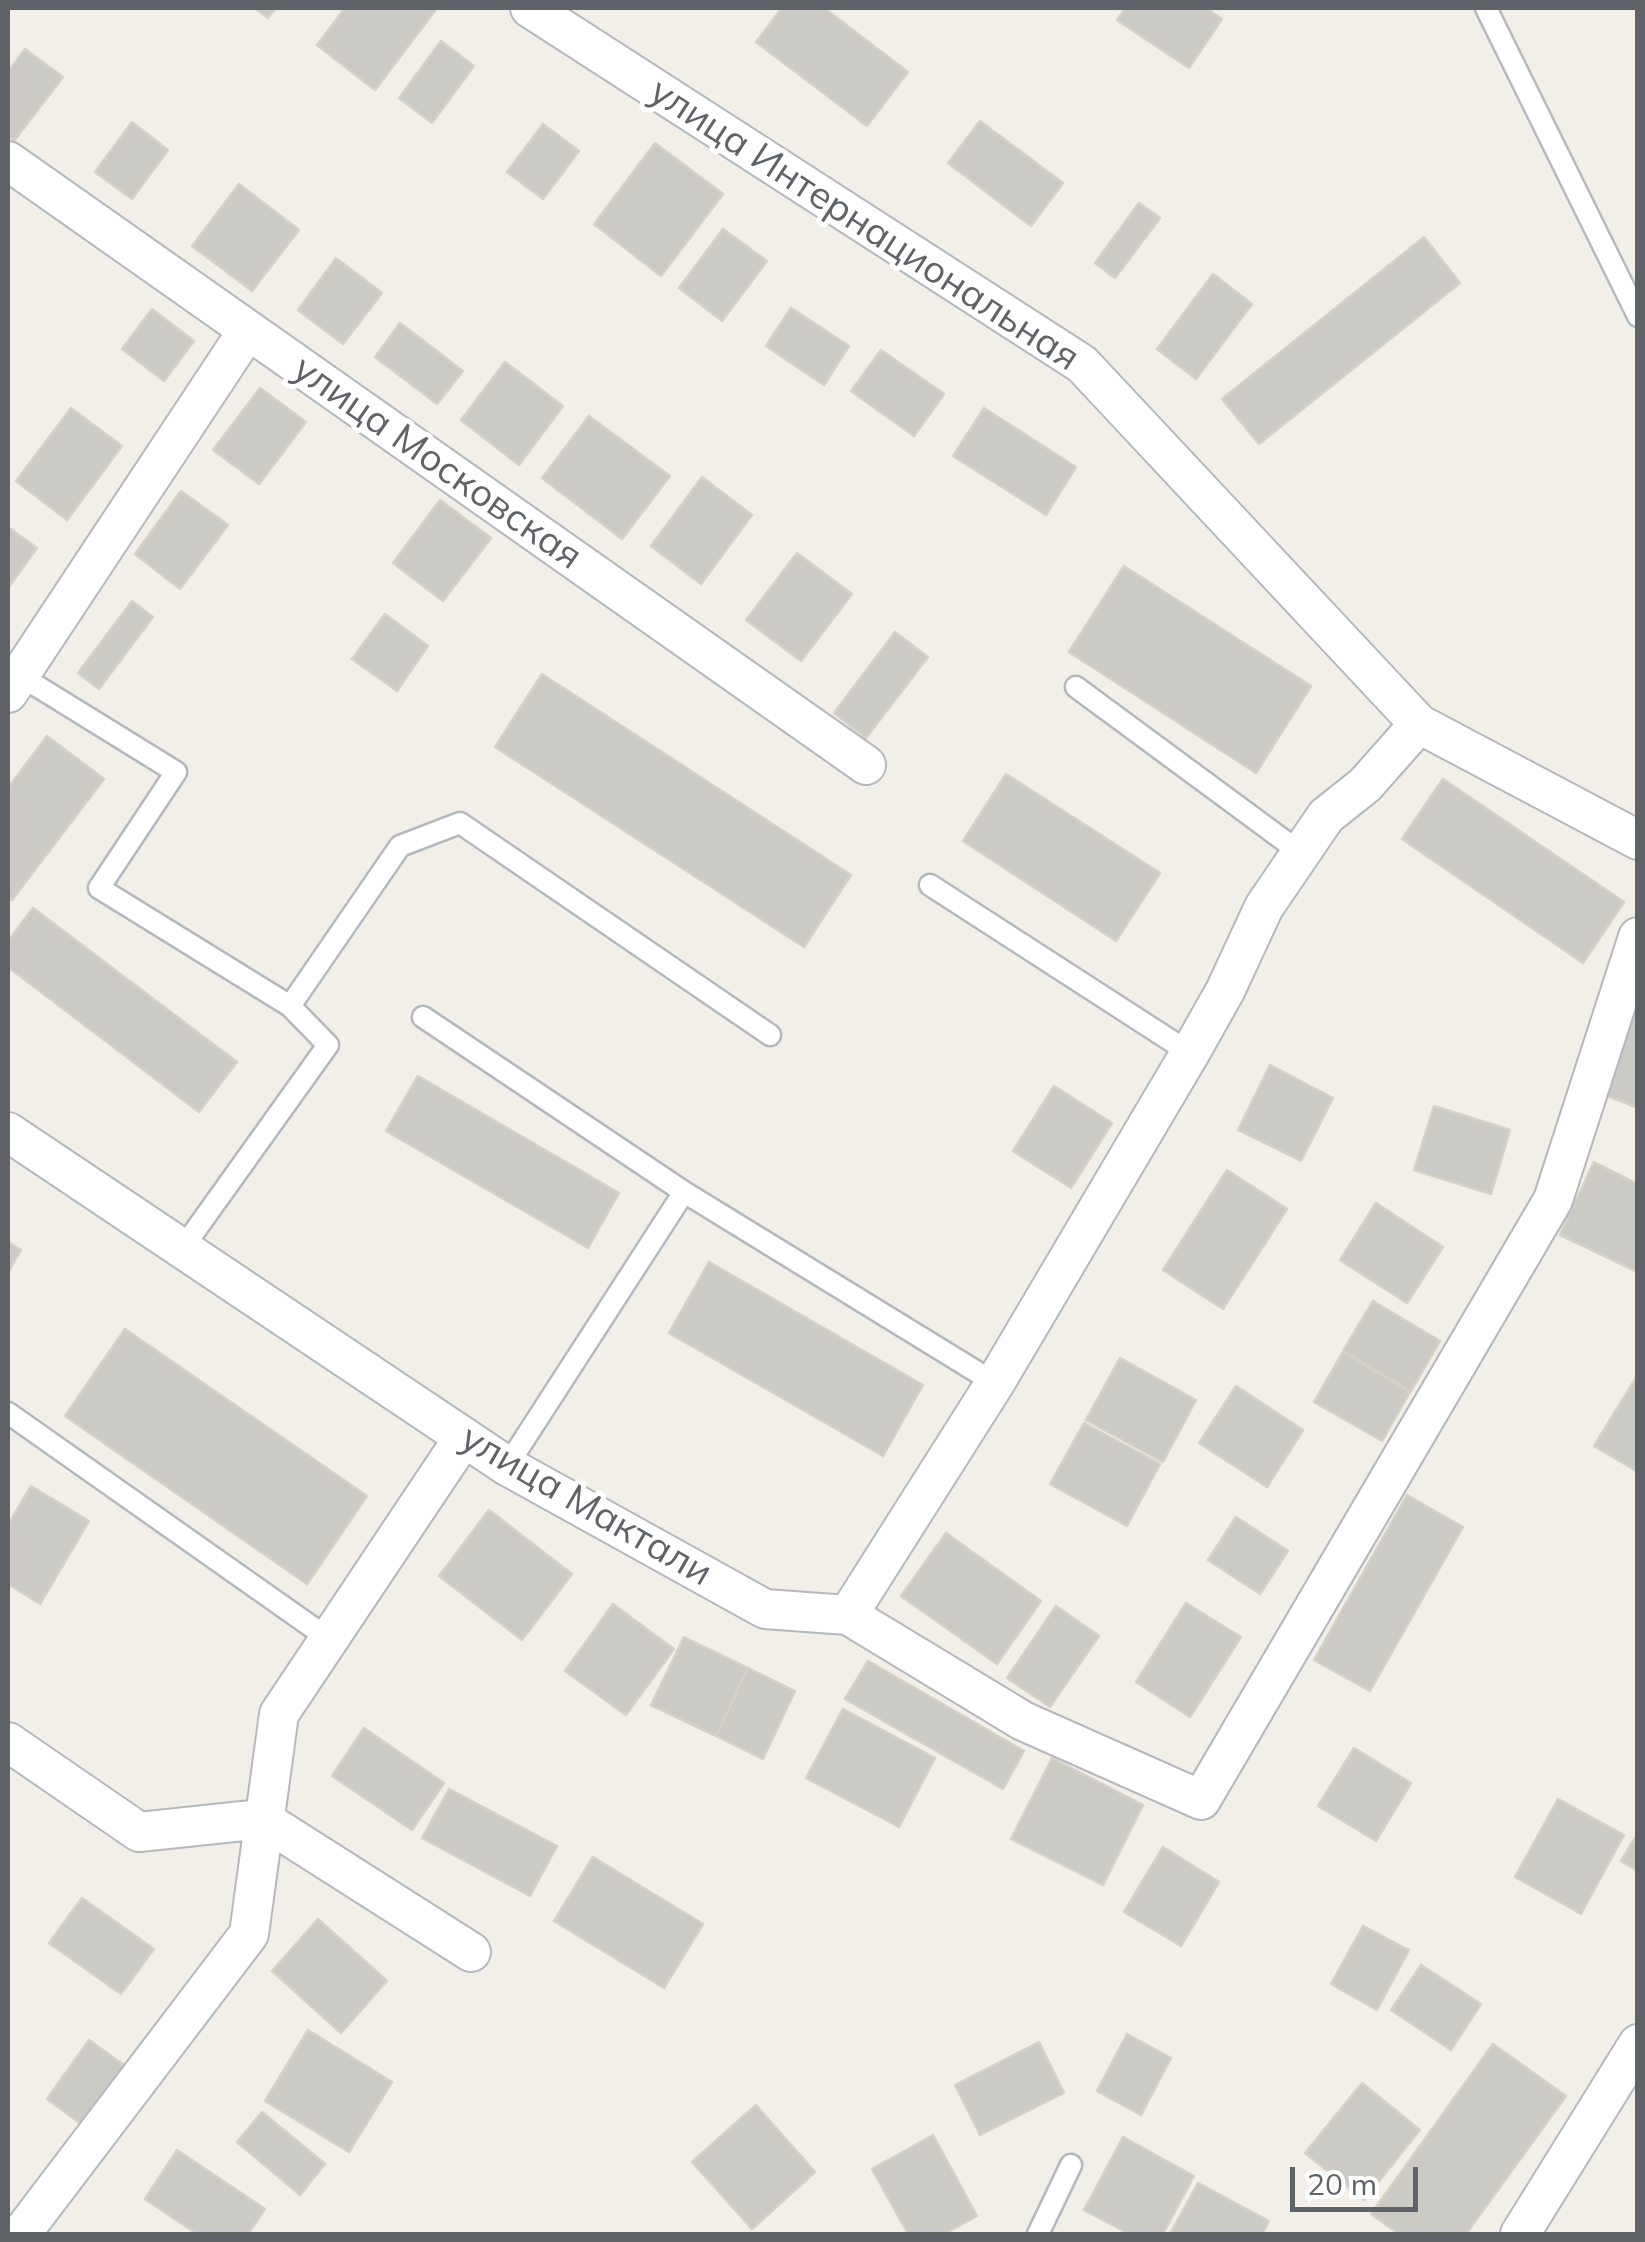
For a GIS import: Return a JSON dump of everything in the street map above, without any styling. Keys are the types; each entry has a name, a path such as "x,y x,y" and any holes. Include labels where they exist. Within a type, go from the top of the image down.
{"street":[{"name":"улица Интернациональная","path":"530,8 1082,364 1419,724 1638,840"},
{"name":"улица Московская","path":"8,160 866,765"},
{"path":"13,684 248,330"},
{"path":"848,1614 994,1384 1190,1053 1226,991 1264,907 1326,816 1365,785 1419,724"},
{"name":"улица Мактали","path":"8,1132 507,1466 764,1609 848,1614 1023,1721 1201,1800 1553,1200 1638,937"},
{"path":"21,2234 249,1934 278,1714 464,1437"},
{"path":"8,1742 139,1832 262,1819 471,1952"},
{"path":"1520,2234 1635,2051"}],"lane":[{"path":"1486,8 1638,316"},
{"path":"13,684 176,772 99,888 290,1006 328,1045 182,1249"},
{"path":"1076,687 1301,853"},
{"path":"290,1006 400,846 460,823 770,1036"},
{"path":"930,884 1190,1053"},
{"path":"423,1017 684,1192 994,1384"},
{"path":"507,1466 684,1192"},
{"path":"8,1412 329,1639"},
{"path":"1038,2234 1071,2165"}],"building":[{"path":"255,8 276,8 268,18"},
{"path":"345,8 437,8 375,90 317,45"},
{"path":"782,8 824,8 908,72 867,126 756,42"},
{"path":"1126,8 1206,8 1222,19 1189,68 1117,20"},
{"path":"441,41 474,66 432,123 399,98"},
{"path":"25,49 63,77 14,141 8,136 8,72"},
{"path":"980,121 1063,183 1031,226 948,163"},
{"path":"132,122 168,150 132,199 95,172"},
{"path":"543,124 579,151 543,199 507,172"},
{"path":"655,143 723,194 661,276 594,224"},
{"path":"239,184 299,230 252,291 192,246"},
{"path":"1139,203 1160,218 1115,278 1095,263"},
{"path":"723,229 767,261 722,321 679,288"},
{"path":"1424,237 1460,283 1259,444 1222,399"},
{"path":"336,258 382,293 343,344 298,310"},
{"path":"1213,274 1252,304 1196,379 1157,349"},
{"path":"791,308 849,346 824,385 766,346"},
{"path":"152,309 194,341 164,381 122,349"},
{"path":"400,323 463,371 437,404 375,357"},
{"path":"881,350 944,394 914,436 851,391"},
{"path":"505,362 563,406 519,465 461,420"},
{"path":"260,388 306,422 259,484 213,450"},
{"path":"71,408 122,446 67,520 16,481"},
{"path":"984,408 1076,467 1046,515 953,456"},
{"path":"589,416 670,476 622,539 542,478"},
{"path":"702,477 752,515 701,584 651,546"},
{"path":"181,491 228,525 180,589 135,554"},
{"path":"440,500 491,538 443,601 393,563"},
{"path":"11,529 37,548 8,588 8,534"},
{"path":"797,553 852,594 801,661 746,620"},
{"path":"1124,566 1311,686 1256,773 1069,652"},
{"path":"132,601 153,617 99,689 78,673"},
{"path":"385,614 428,646 397,691 352,659"},
{"path":"895,632 928,657 866,738 834,713"},
{"path":"542,674 851,875 804,947 495,747"},
{"path":"47,736 104,779 12,900 8,896 8,788"},
{"path":"1006,774 1160,873 1116,941 963,841"},
{"path":"1443,779 1624,902 1583,963 1402,839"},
{"path":"33,908 237,1062 199,1112 8,967 8,941"},
{"path":"1638,1003 1638,1108 1600,1093"},
{"path":"1270,1065 1333,1098 1301,1161 1238,1130"},
{"path":"418,1076 619,1193 588,1248 386,1131"},
{"path":"1054,1086 1112,1123 1071,1188 1013,1151"},
{"path":"1434,1106 1510,1130 1491,1194 1414,1170"},
{"path":"1594,1162 1638,1184 1638,1272 1560,1235"},
{"path":"1227,1170 1287,1209 1223,1309 1163,1270"},
{"path":"1376,1203 1443,1247 1407,1303 1340,1260"},
{"path":"8,1242 21,1250 8,1273"},
{"path":"709,1262 923,1385 883,1456 669,1333"},
{"path":"1373,1301 1440,1341 1411,1391 1343,1351"},
{"path":"125,1329 367,1496 307,1584 65,1416"},
{"path":"1343,1352 1410,1392 1382,1441 1314,1402"},
{"path":"1120,1358 1196,1400 1163,1462 1086,1420"},
{"path":"1638,1377 1638,1472 1594,1446"},
{"path":"1236,1386 1303,1430 1267,1487 1199,1443"},
{"path":"1084,1423 1160,1464 1127,1526 1050,1484"},
{"path":"31,1486 89,1521 40,1604 8,1584 8,1525"},
{"path":"1407,1495 1463,1527 1370,1691 1314,1660"},
{"path":"489,1510 572,1574 522,1640 439,1576"},
{"path":"1236,1517 1288,1551 1260,1594 1208,1560"},
{"path":"946,1533 1041,1601 997,1664 901,1596"},
{"path":"1186,1603 1241,1637 1190,1717 1136,1682"},
{"path":"613,1604 674,1649 626,1715 565,1671"},
{"path":"1056,1606 1099,1636 1050,1707 1007,1678"},
{"path":"684,1637 748,1668 716,1736 651,1705"},
{"path":"868,1661 1024,1751 1003,1789 845,1699"},
{"path":"748,1668 795,1691 763,1759 716,1736"},
{"path":"843,1709 935,1758 899,1827 806,1778"},
{"path":"364,1728 444,1783 412,1830 332,1776"},
{"path":"1354,1748 1411,1783 1376,1841 1318,1806"},
{"path":"1052,1758 1143,1805 1103,1885 1011,1839"},
{"path":"449,1789 557,1846 530,1896 422,1838"},
{"path":"1558,1799 1624,1835 1581,1914 1515,1877"},
{"path":"1638,1833 1638,1871 1621,1861"},
{"path":"1163,1847 1219,1882 1181,1946 1124,1912"},
{"path":"593,1857 703,1924 664,1988 554,1921"},
{"path":"82,1898 154,1949 121,1994 49,1943"},
{"path":"318,1919 387,1981 341,2033 272,1971"},
{"path":"1363,1926 1409,1950 1377,2010 1331,1984"},
{"path":"1421,1965 1481,2004 1451,2050 1391,2010"},
{"path":"308,2030 392,2082 349,2152 265,2101"},
{"path":"1127,2034 1171,2058 1141,2115 1097,2091"},
{"path":"89,2040 124,2065 81,2124 47,2099"},
{"path":"1039,2042 1064,2093 980,2135 955,2085"},
{"path":"1493,2044 1566,2096 1466,2234 1399,2234 1371,2214"},
{"path":"1362,2083 1420,2130 1364,2200 1305,2153"},
{"path":"756,2105 815,2172 752,2229 692,2162"},
{"path":"262,2112 325,2164 300,2195 237,2142"},
{"path":"933,2135 977,2216 944,2234 908,2234 872,2169"},
{"path":"1123,2137 1194,2176 1163,2234 1129,2234 1084,2210"},
{"path":"177,2150 265,2209 248,2234 197,2234 145,2199"},
{"path":"1198,2183 1269,2221 1262,2234 1170,2234"}]}
